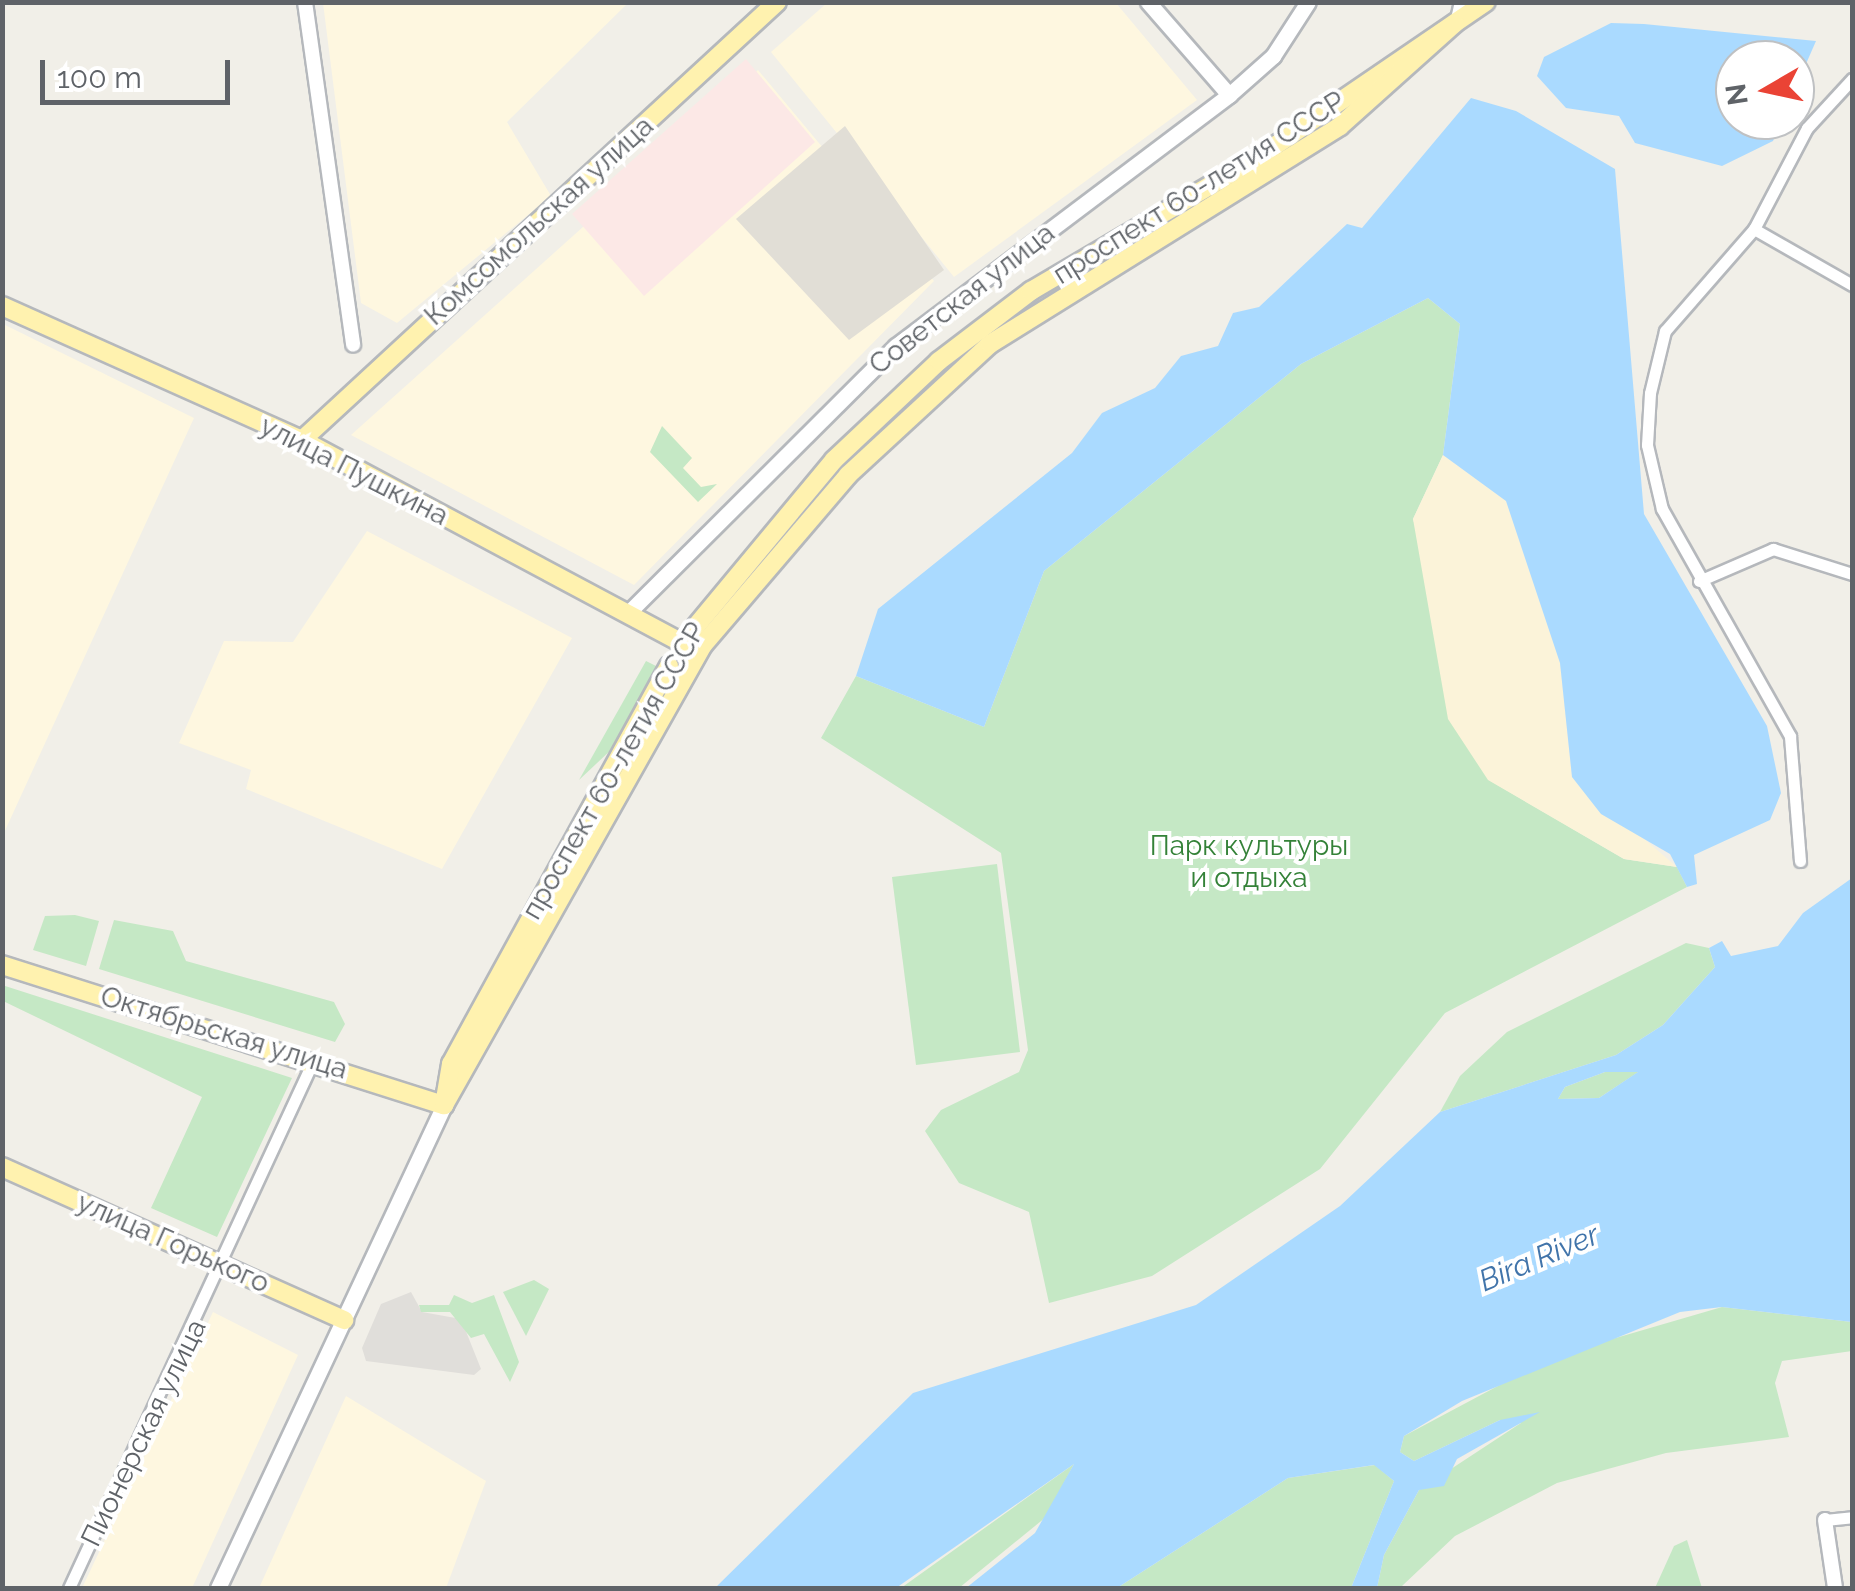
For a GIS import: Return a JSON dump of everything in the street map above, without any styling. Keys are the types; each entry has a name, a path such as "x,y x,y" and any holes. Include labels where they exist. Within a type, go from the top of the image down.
{"main road":[{"name":"Комсомольская улица","path":"302,440 777,2"},
{"path":"1148,2 1229,95"},
{"name":"Советская улица","path":"628,613 896,346 1229,95 1273,56 1308,2"},
{"name":"проспект 60-летия СССР","path":"444,1106 452,1064 669,666 848,475 942,384 1046,304 1262,166 1486,2"},
{"name":"улица Пушкина","path":"2,306 302,440 690,647"},
{"name":"проспект 60-летия СССР","path":"218,1588 444,1106 690,647"},
{"name":"Октябрьская улица","path":"2,965 314,1059 444,1106"},
{"name":"улица Горького","path":"2,1167 344,1320"}],"street":[{"path":"305,2 353,345"},
{"path":"1455,23 1460,2"},
{"path":"1800,861 1790,736 1699,581 1662,509 1647,445 1652,374 1665,331 1754,229 1807,128 1852,79"},
{"path":"1754,229 1852,284"},
{"path":"1699,581 1773,549 1852,574"},
{"name":"Пионерская улица","path":"69,1588 314,1059"},
{"path":"1835,1588 1826,1520 1852,1517"}],"shaded area":[{"path":"323,3 628,3 507,122 551,196 397,323 361,303"},
{"path":"827,3 1116,3 1197,100 954,277 771,52"},
{"path":"746,59 815,142 644,296 572,214"},
{"path":"758,70 934,281 634,585 351,435"},
{"path":"845,126 944,270 849,340 736,219"},
{"path":"3,324 194,418 3,835"},
{"path":"367,531 572,638 442,869 246,789 251,770 179,743 224,641 293,642"},
{"path":"411,1292 422,1312 461,1319 481,1369 474,1375 366,1361 362,1348 381,1304"},
{"path":"213,1312 298,1355 192,1588 82,1588"},
{"path":"346,1396 486,1481 446,1588 259,1588"}],"green space":[{"name":"Парк культуры и отдыха","path":"1428,298 1460,324 1443,455 1413,519 1489,780 1624,859 1677,867 1687,887 1445,1013 1320,1169 1152,1276 1049,1303 1029,1212 959,1183 925,1131 941,1110 1019,1072 1028,1050 1001,853 821,738 856,676 984,727 1044,571 1301,364"},
{"path":"662,426 692,458 683,468 701,487 717,484 698,502 650,452"},
{"path":"646,661 660,668 613,748 579,780"},
{"path":"997,864 1020,1052 916,1065 892,877"},
{"path":"75,915 99,921 86,966 33,950 45,916"},
{"path":"114,920 173,931 186,961 334,1002 345,1024 335,1042 99,969"},
{"path":"1686,943 1709,948 1715,967 1663,1025 1616,1055 1440,1112 1460,1076 1507,1032"},
{"path":"2,985 292,1078 217,1237 151,1208 202,1097 3,1001"},
{"path":"1640,1071 1599,1098 1558,1099 1565,1087 1605,1072"},
{"path":"534,1280 549,1289 526,1336 503,1292"},
{"path":"454,1295 472,1303 494,1295 519,1362 510,1382 484,1334 471,1338 450,1312 421,1312 419,1305 449,1305"},
{"path":"1722,1307 1852,1322 1852,1351 1782,1361 1775,1383 1789,1437 1666,1453 1557,1483 1455,1536 1402,1586 1377,1588 1384,1555 1419,1490 1521,1423 1500,1420 1414,1461 1400,1452 1404,1436 1554,1356"},
{"path":"1074,1464 1046,1517 959,1588 901,1588"},
{"path":"1375,1465 1394,1481 1351,1588 1117,1588 1288,1478"},
{"path":"1687,1540 1702,1588 1655,1588 1674,1546"}],"sand":[{"path":"1443,455 1506,501 1560,663 1572,777 1677,867 1624,859 1488,780 1448,719 1413,519"}],"water":[{"path":"1611,23 1806,40 1715,40 1715,140 1773,140 1722,166 1635,143 1619,116 1566,108 1537,76 1544,57"},
{"path":"1471,98 1516,111 1615,169 1644,514 1767,726 1781,793 1770,820 1694,855 1697,884 1687,887 1670,854 1601,814 1572,777 1560,663 1506,501 1443,455 1460,324 1428,298 1301,364 1044,571 984,727 856,676 878,609 1072,453 1102,413 1155,388 1181,356 1218,346 1233,313 1259,307 1347,224 1362,228"},
{"name":"Bira River","path":"1852,878 1852,1322 1722,1307 1680,1312 1462,1401 1404,1436 1400,1452 1414,1461 1500,1420 1540,1412 1457,1459 1444,1486 1419,1490 1384,1555 1377,1588 1351,1588 1394,1481 1374,1465 1288,1478 1117,1588 966,1588 1035,1533 1074,1464 896,1588 715,1588 913,1393 1196,1305 1340,1206 1440,1112 1616,1055 1663,1025 1715,967 1709,948 1722,941 1731,956 1778,946 1803,913","holes":["1605,1072 1638,1072 1599,1098 1558,1099 1565,1087"]}]}
